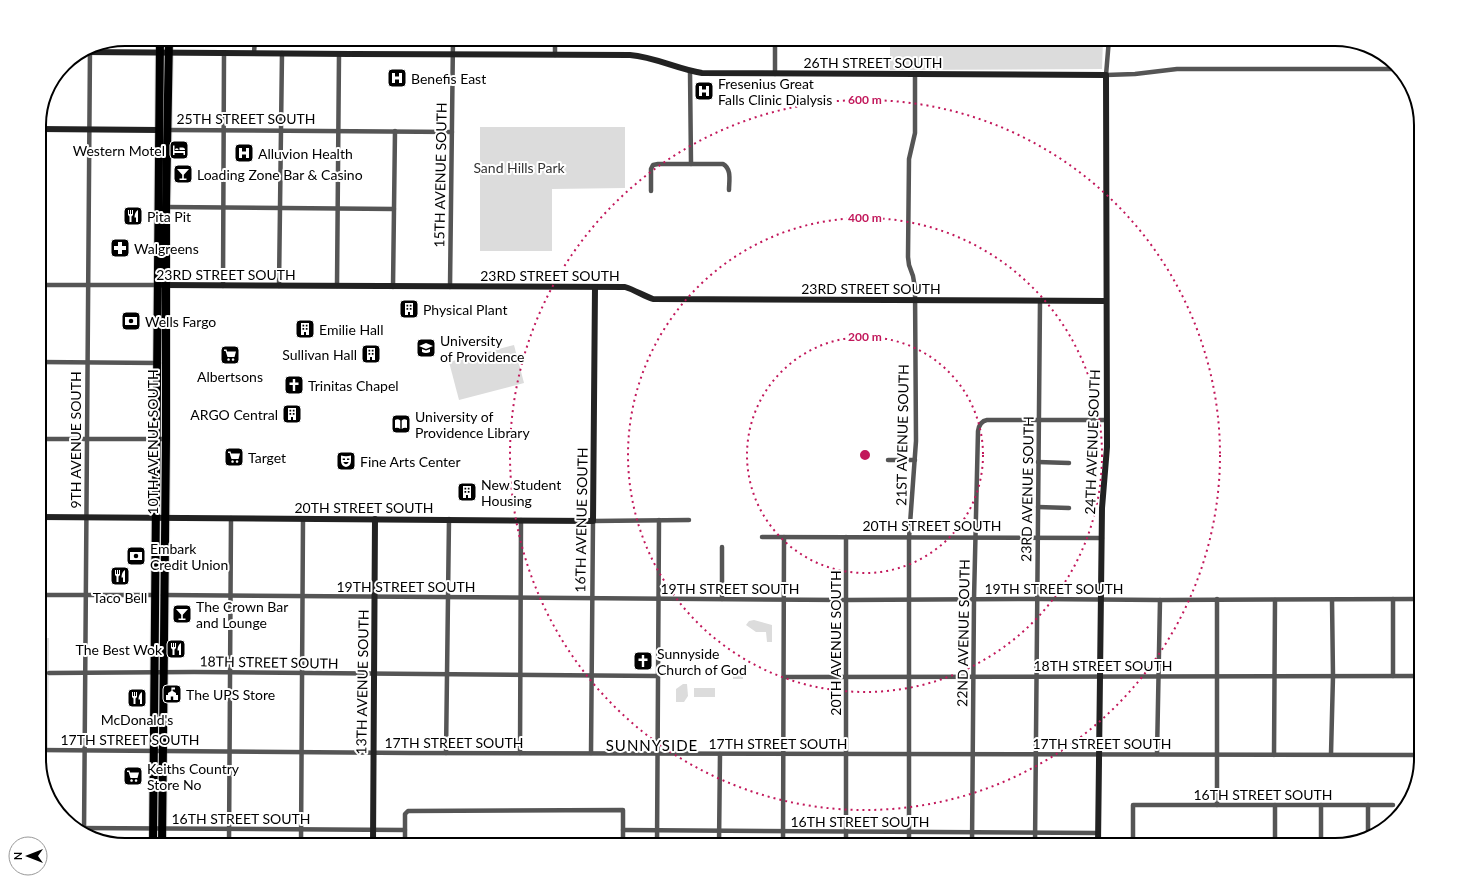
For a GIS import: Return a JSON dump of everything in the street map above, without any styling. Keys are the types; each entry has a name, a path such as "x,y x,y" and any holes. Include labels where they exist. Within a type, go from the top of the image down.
{"highway":[{"name":"10TH AVENUE SOUTH","path":"160,46 157,285 166,439 162,838"},
{"name":"10TH AVENUE SOUTH","path":"153,838 157,439 166,285 169,46"}],"street":[{"path":"254,46 254,53"},
{"name":"15TH AVENUE SOUTH","path":"450,287 453,46"},
{"path":"555,46 555,55"},
{"path":"775,46 775,74"},
{"name":"24TH AVENUE SOUTH","path":"1098,838 1102,538 1107,420 1106,75 1108,46"},
{"name":"26TH STREET SOUTH","path":"99,50 224,53 639,56 659,61 677,68 702,73 1106,75 1135,74 1177,69 1391,69"},
{"path":"223,286 224,53"},
{"path":"279,286 282,53"},
{"name":"9TH AVENUE SOUTH","path":"84,826 90,54"},
{"path":"337,286 339,54"},
{"path":"690,71 691,164"},
{"name":"21ST AVENUE SOUTH","path":"909,838 909,538 915,460 915,301 913,276 909,265 908,250 909,159 915,133 915,74"},
{"name":"25TH STREET SOUTH","path":"46,129 452,132"},
{"path":"393,287 395,131"},
{"path":"651,191 651,169 653,165 658,164 722,164 727,166 729,171 729,190"},
{"path":"157,207 394,209"},
{"name":"23RD STREET SOUTH","path":"46,285 625,287 633,289 653,299 1106,301"},
{"name":"16TH AVENUE SOUTH","path":"591,753 595,287"},
{"name":"23RD AVENUE SOUTH","path":"1035,838 1040,300"},
{"path":"46,362 161,363"},
{"path":"1038,419 1107,420"},
{"name":"22ND AVENUE SOUTH","path":"972,838 974,599 978,431 982,422 987,420 1038,419"},
{"path":"46,439 166,439"},
{"path":"888,460 915,460"},
{"path":"1038,462 1069,463"},
{"path":"1038,508 1069,508"},
{"name":"20TH STREET SOUTH","path":"46,517 594,521 689,520"},
{"path":"229,838 232,518"},
{"path":"301,838 303,519"},
{"name":"13TH AVENUE SOUTH","path":"373,838 375,519"},
{"path":"446,753 449,519"},
{"path":"520,753 521,520"},
{"path":"657,838 659,520"},
{"name":"20TH STREET SOUTH","path":"762,537 1102,538"},
{"path":"783,838 784,537"},
{"name":"20TH AVENUE SOUTH","path":"846,537 846,838"},
{"path":"722,546 722,599"},
{"name":"19TH STREET SOUTH","path":"46,595 846,600 1414,599"},
{"path":"1217,599 1217,805"},
{"path":"1393,599 1393,676"},
{"path":"1157,754 1157,677 1160,600"},
{"path":"1274,754 1275,600"},
{"path":"1332,600 1332,754"},
{"name":"18TH STREET SOUTH","path":"49,672 657,676"},
{"name":"18TH STREET SOUTH","path":"784,677 1414,676"},
{"name":"17TH STREET SOUTH","path":"46,750 657,754 1414,755"},
{"path":"719,838 720,754"},
{"name":"16TH STREET SOUTH","path":"1133,838 1133,805 1393,805"},
{"path":"1275,805 1275,838"},
{"path":"1321,838 1322,805"},
{"path":"1368,805 1368,830"},
{"path":"405,838 405,814 410,811 623,810 623,838"},
{"name":"16TH STREET SOUTH","path":"88,828 405,830"},
{"name":"16TH STREET SOUTH","path":"623,830 1098,833"}],"green space":[{"path":"890,46 1103,46 1102,69 890,70"},
{"name":"Sand Hills Park","path":"480,127 625,127 625,188 552,189 552,251 480,251"},
{"path":"514,345 524,383 459,400 449,362"},
{"path":"754,620 772,625 772,642 767,642 766,632 756,632 746,625 749,621"},
{"path":"46,638 49,638 48,750 46,750"},
{"path":"733,673 743,673 743,679 733,679"},
{"path":"683,684 687,684 688,696 684,702 676,702 676,689"},
{"path":"694,688 715,688 715,697 694,697"}],"place":[{"name":"Benefis East","path":"397,78"},
{"name":"Fresenius Great Falls Clinic Dialysis","path":"704,91"},
{"name":"Western Motel","path":"179,150"},
{"name":"Alluvion Health","path":"244,153"},
{"name":"Loading Zone Bar & Casino","path":"183,174"},
{"name":"Pita Pit","path":"133,216"},
{"name":"Walgreens","path":"120,248"},
{"name":"Physical Plant","path":"409,309"},
{"name":"Wells Fargo","path":"131,321"},
{"name":"Emilie Hall","path":"305,329"},
{"name":"University of Providence","path":"426,348"},
{"name":"Sullivan Hall","path":"371,354"},
{"name":"Albertsons","path":"230,355"},
{"name":"Trinitas Chapel","path":"294,385"},
{"name":"ARGO Central","path":"292,414"},
{"name":"University of Providence Library","path":"401,424"},
{"name":"Target","path":"234,457"},
{"name":"Fine Arts Center","path":"346,461"},
{"name":"New Student Housing","path":"467,492"},
{"name":"Embark Credit Union","path":"136,556"},
{"name":"Taco Bell","path":"120,576"},
{"name":"The Crown Bar and Lounge","path":"182,614"},
{"name":"The Best Wok","path":"176,649"},
{"name":"Sunnyside Church of God","path":"643,661"},
{"name":"The UPS Store","path":"172,694"},
{"name":"McDonald's","path":"137,698"},
{"name":"Keiths Country Store No","path":"133,776"}],"district":[{"name":"SUNNYSIDE","path":"652,745"}]}
